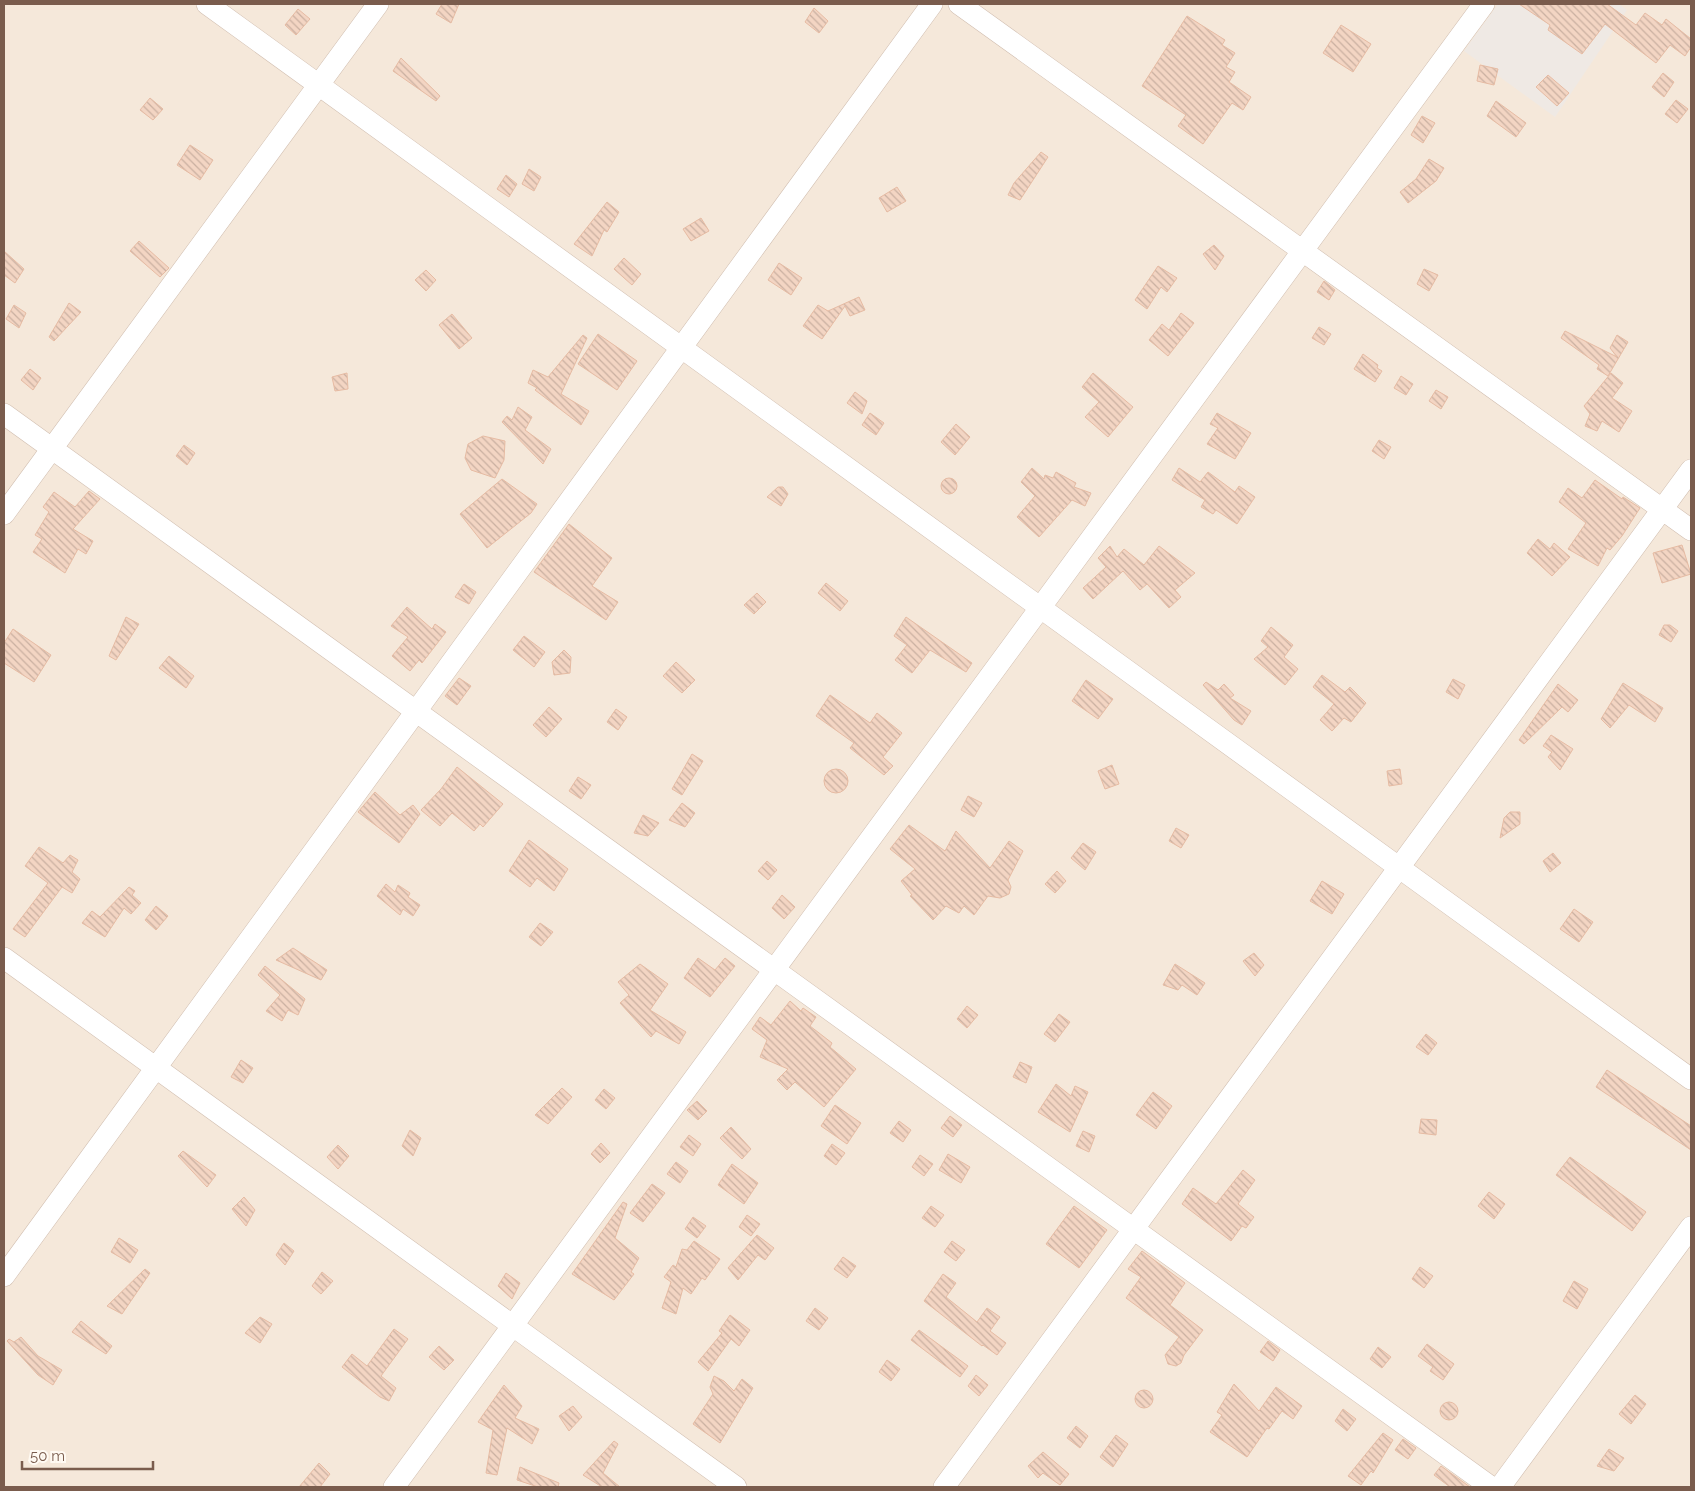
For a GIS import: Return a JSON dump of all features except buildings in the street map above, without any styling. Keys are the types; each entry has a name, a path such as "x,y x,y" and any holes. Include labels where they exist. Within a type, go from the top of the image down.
{"street":[{"path":"207,4 1691,1079"},
{"path":"4,514 378,4"},
{"path":"4,1276 932,4"},
{"path":"959,4 1691,530"},
{"path":"394,1487 1484,4"},
{"path":"4,414 1491,1487"},
{"path":"944,1487 1691,470"},
{"path":"4,958 736,1487"},
{"path":"1500,1487 1691,1227"}],"shaded area":[{"path":"4,4 1691,4 1691,1487 4,1487"},
{"path":"1498,4 1619,4 1627,10 1555,117 1464,51"}]}
